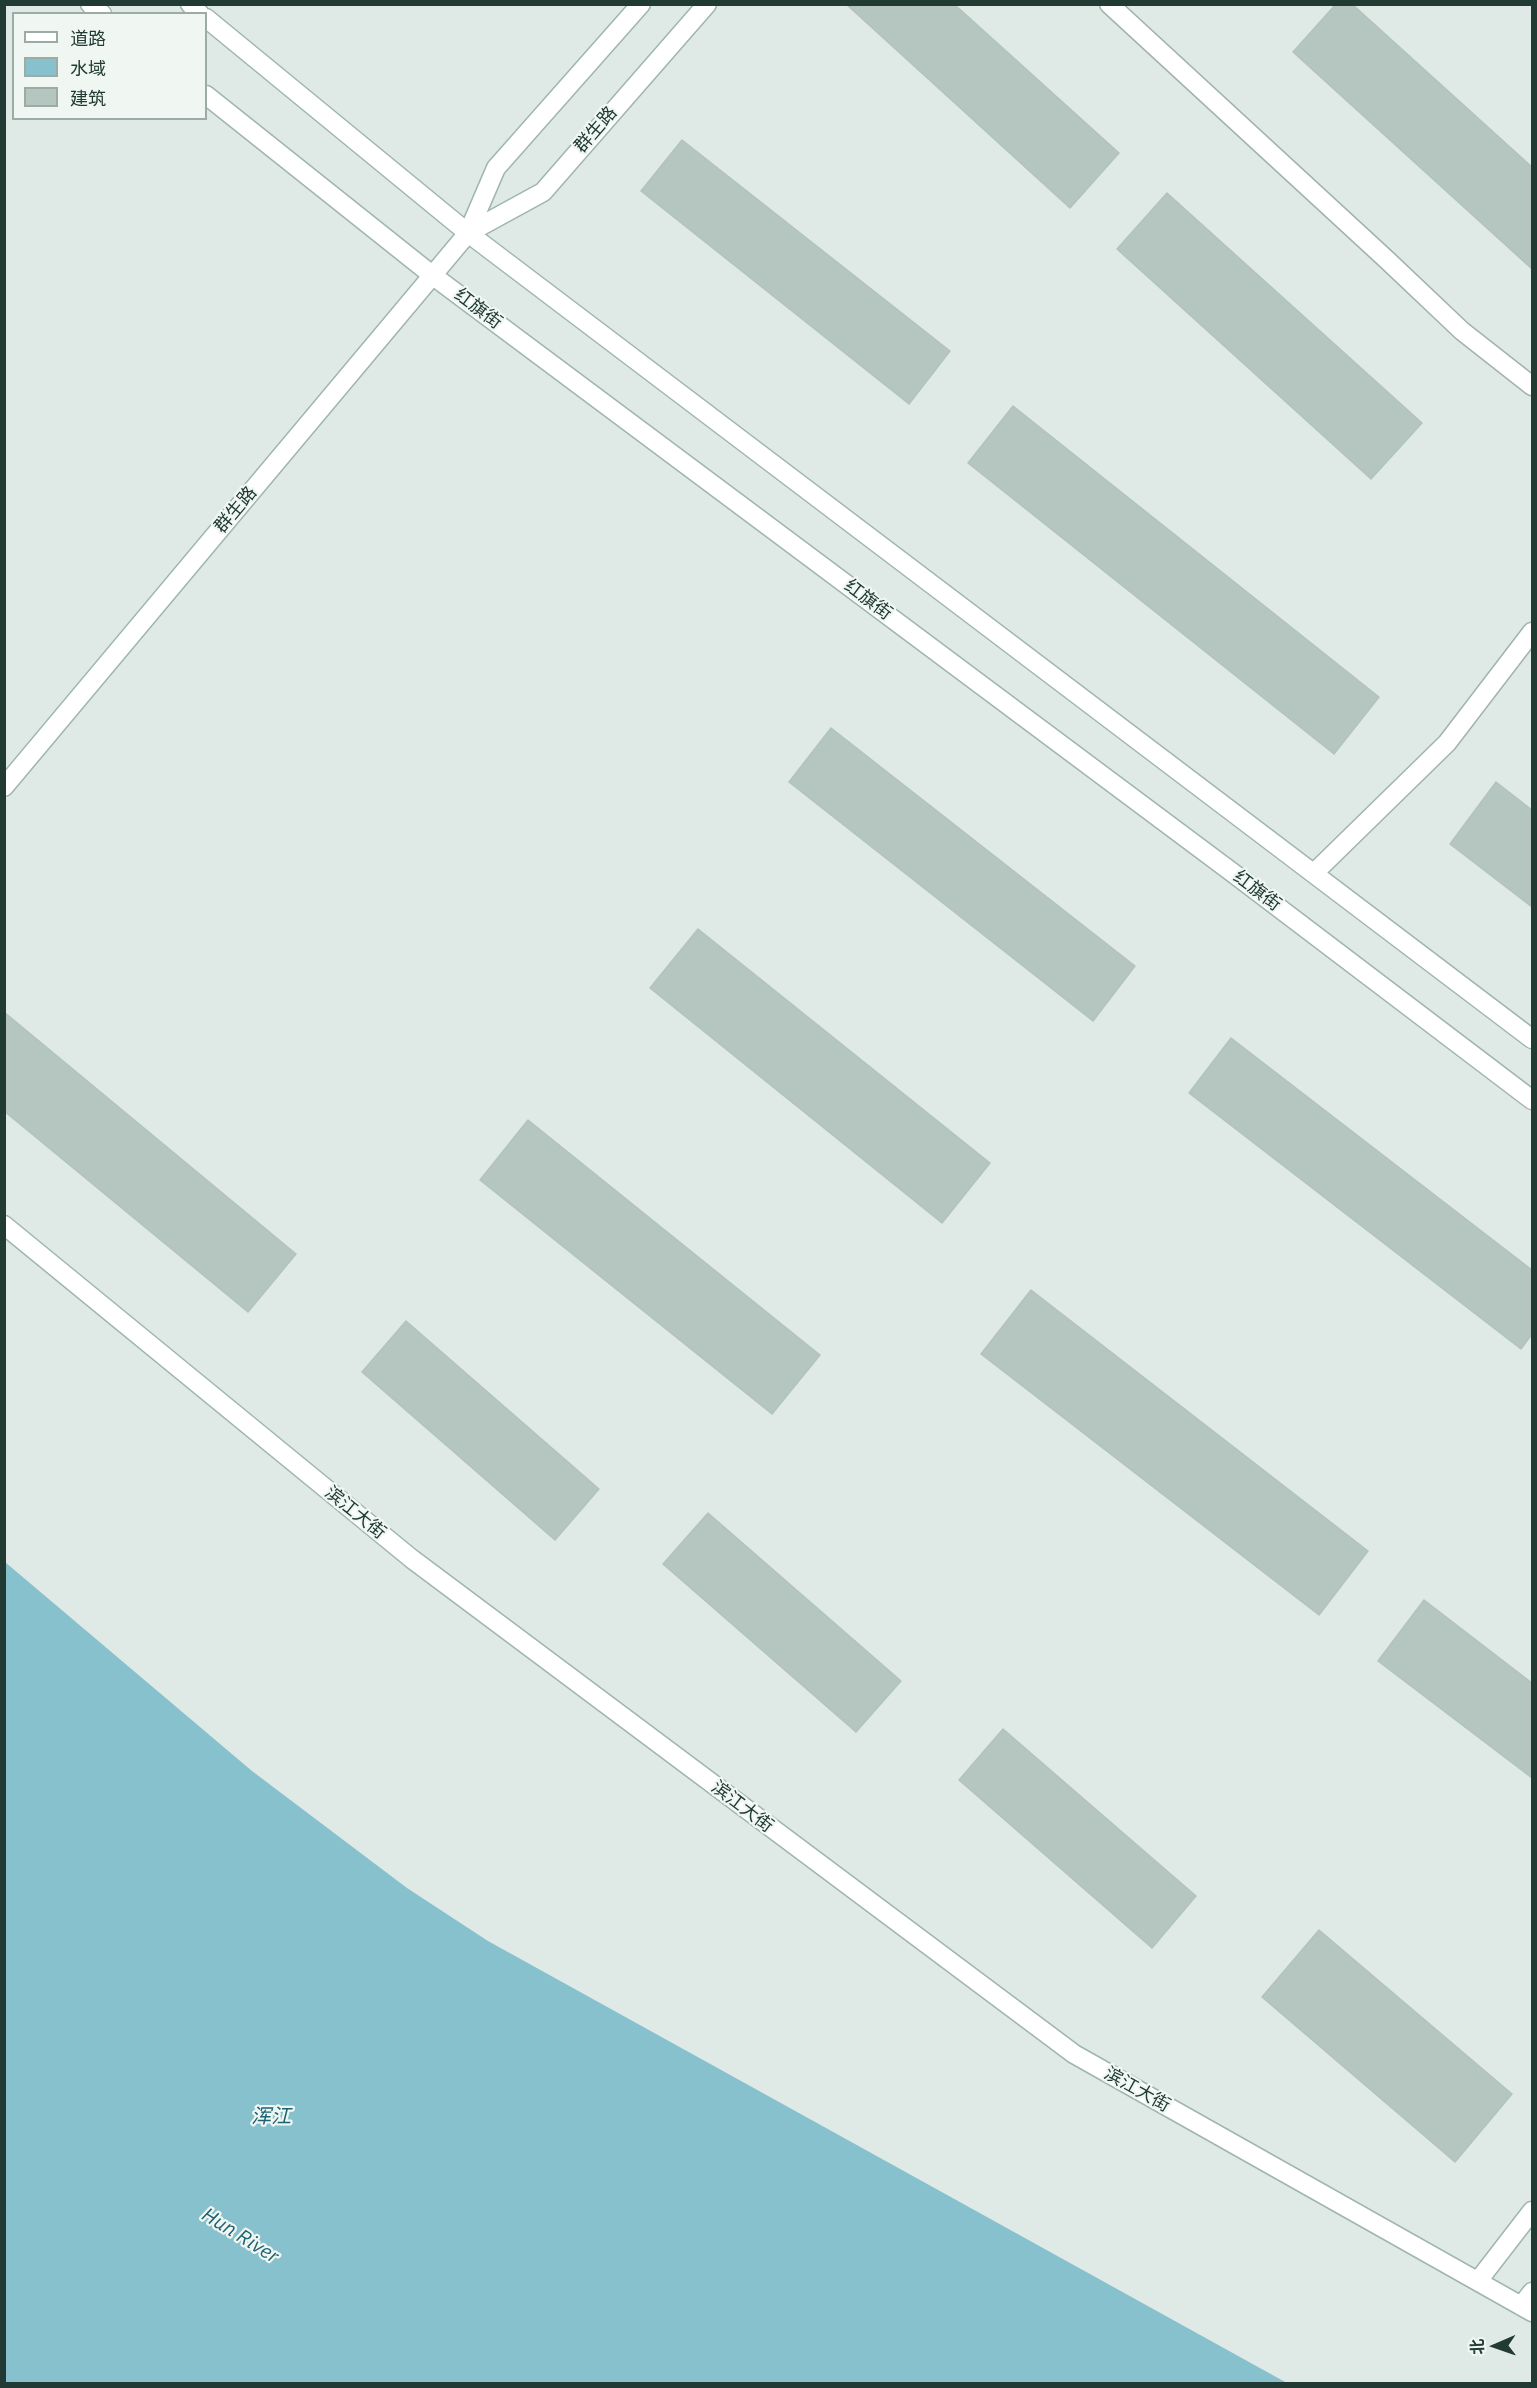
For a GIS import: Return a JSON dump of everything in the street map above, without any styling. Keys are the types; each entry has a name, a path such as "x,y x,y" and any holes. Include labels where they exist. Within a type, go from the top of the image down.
{"street":[{"name":"群生路","path":"4,787 468,233 496,168 641,4"},
{"name":"群生路","path":"468,233 543,192 707,4"},
{"path":"1109,4 1462,332 1533,386"},
{"path":"207,19 468,233 1533,1039"},
{"name":"红旗街","path":"207,96 432,274 1533,1100"},
{"path":"1314,873 1447,743 1533,632"},
{"name":"滨江大街","path":"4,1225 412,1559 1074,2054 1478,2281 1529,2303"},
{"path":"1478,2281 1533,2211"}],"water":[{"name":"浑江","path":"5,1562 252,1771 407,1888 488,1941 1287,2383 5,2383"}],"building":[{"path":"846,4 954,4 1119,153 1070,208"},
{"path":"1336,4 1352,4 1532,167 1532,269 1293,52"},
{"path":"682,140 950,351 909,404 641,191"},
{"path":"1167,193 1422,423 1371,479 1117,249"},
{"path":"1013,406 1379,697 1334,754 968,463"},
{"path":"831,728 1135,966 1093,1021 789,782"},
{"path":"1496,782 1532,810 1532,907 1450,844"},
{"path":"698,929 990,1163 942,1223 650,988"},
{"path":"4,1012 296,1254 248,1312 4,1111"},
{"path":"1231,1038 1532,1270 1532,1334 1521,1349 1189,1093"},
{"path":"528,1120 820,1355 772,1414 480,1180"},
{"path":"1031,1290 1368,1551 1319,1615 981,1354"},
{"path":"406,1321 599,1489 555,1540 362,1372"},
{"path":"708,1513 901,1681 856,1732 663,1564"},
{"path":"1424,1600 1532,1683 1532,1778 1378,1661"},
{"path":"1003,1729 1196,1896 1152,1948 959,1780"},
{"path":"1319,1930 1512,2094 1455,2162 1262,1997"}],"water label":[{"name":"Hun River","path":"240,2236"}]}
